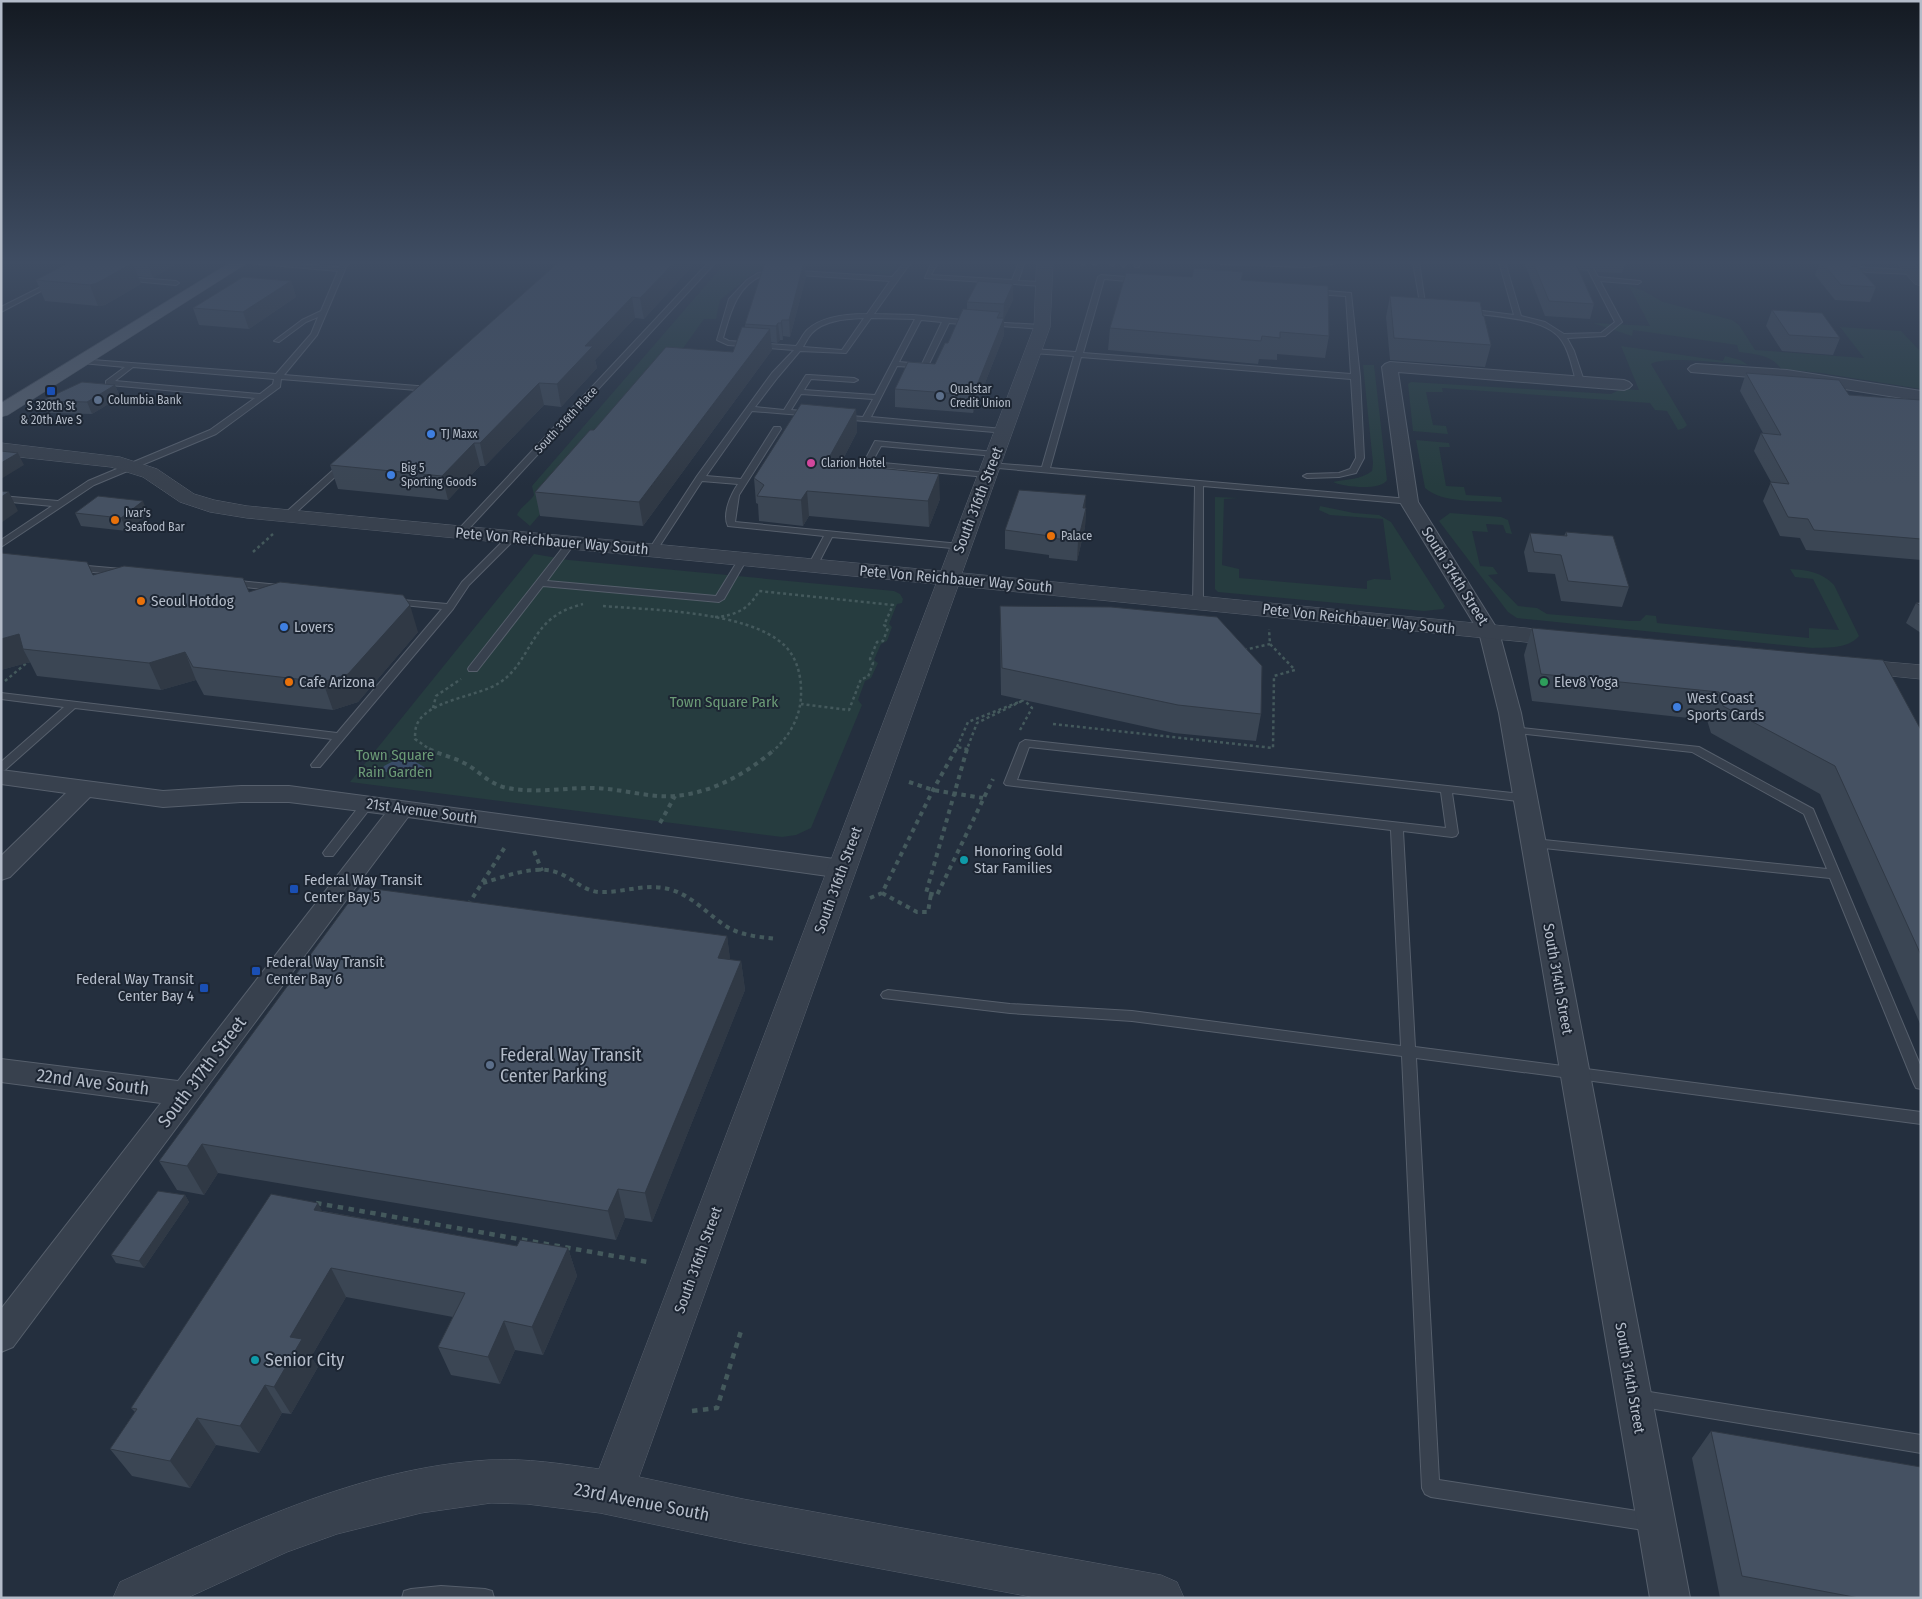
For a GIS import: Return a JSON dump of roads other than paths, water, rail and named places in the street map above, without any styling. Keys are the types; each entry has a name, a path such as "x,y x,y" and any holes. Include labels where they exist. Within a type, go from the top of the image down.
{"main road":[{"path":"1,411 121,337"}],"street":[{"name":"South 316th Street","path":"612,1494 1039,337"},
{"name":"South 314th Street","path":"1580,381 1390,367 1409,502 1489,632 1513,730 1670,1598"},
{"path":"1696,369 1787,375 1921,396"},
{"path":"1580,381 1624,385"},
{"name":"Pete Von Reichbauer Way South","path":"1,449 103,459 132,466 150,474 180,495 210,506 247,512 283,522 512,537 1590,642"},
{"path":"1826,663 1921,672"},
{"name":"21st Avenue South","path":"1,777 163,799 241,794 289,794 368,803 842,869"},
{"path":"1,871 84,789"},
{"name":"South 317th Street","path":"1,1336 402,808"},
{"name":"22nd Ave South","path":"1,1070 185,1094"},
{"name":"23rd Avenue South","path":"136,1598 258,1542 323,1516 376,1501 457,1485 528,1482 612,1494 754,1523 1161,1598"}],"lane":[{"path":"277,341 283,337"},
{"path":"1,544 91,483 212,432 277,385 278,377 312,337"},
{"name":"South 316th Place","path":"460,533 643,337"},
{"path":"721,337 720,339 728,343 844,352 854,337"},
{"path":"652,550 700,478 775,375 787,365 806,337"},
{"path":"866,419 909,337"},
{"path":"894,364 924,366 938,337"},
{"path":"1044,470 1084,337"},
{"path":"1307,476 1339,475 1353,471 1360,458 1353,337"},
{"path":"1562,337 1580,381"},
{"path":"1033,352 1356,377"},
{"path":"82,361 429,389"},
{"path":"132,365 108,387 178,389 262,396"},
{"path":"420,397 435,383"},
{"path":"805,384 881,389"},
{"path":"786,412 805,384"},
{"path":"805,384 851,385"},
{"path":"872,386 881,389"},
{"path":"128,392 154,395 178,389"},
{"path":"750,409 815,415"},
{"path":"834,416 1003,430"},
{"path":"777,428 735,495 731,524 960,547"},
{"path":"991,465 878,444 867,464 991,465 1409,502"},
{"path":"283,522 348,461"},
{"path":"700,478 743,482"},
{"path":"1198,603 1199,484"},
{"path":"1,498 59,504"},
{"path":"813,566 829,535"},
{"path":"316,765 450,606 465,584 512,537"},
{"path":"473,669 571,543"},
{"path":"541,582 719,599 743,559"},
{"path":"69,567 136,574"},
{"path":"218,582 286,589"},
{"path":"382,599 450,606"},
{"path":"1,696 340,737"},
{"path":"1,768 73,704"},
{"path":"1513,730 1695,749 1809,812 1921,1084"},
{"path":"1446,789 1452,833 1010,783 1025,743 1446,789 1526,798"},
{"path":"329,853 368,803"},
{"path":"1397,827 1431,1488 1656,1523"},
{"path":"1534,843 1835,874"},
{"path":"888,995 969,1006 1132,1016 1921,1118"},
{"path":"1633,1398 1921,1444"},
{"path":"411,1598 442,1595 485,1598"}],"water":[{"path":"401,757 409,758 431,771 421,776 407,776 382,770 384,766"}],"place":[{"name":"S 320th St & 20th Ave S","path":"51,391"},
{"name":"Qualstar Credit Union","path":"940,396"},
{"name":"Columbia Bank","path":"98,400"},
{"name":"TJ Maxx","path":"431,434"},
{"name":"Clarion Hotel","path":"811,463"},
{"name":"Big 5 Sporting Goods","path":"391,475"},
{"name":"Ivar's Seafood Bar","path":"115,520"},
{"name":"Palace","path":"1051,536"},
{"name":"Seoul Hotdog","path":"141,601"},
{"name":"Lovers","path":"284,627"},
{"name":"Cafe Arizona","path":"289,682"},
{"name":"Elev8 Yoga","path":"1544,682"},
{"name":"West Coast Sports Cards","path":"1677,707"},
{"name":"Honoring Gold Star Families","path":"964,860"},
{"name":"Federal Way Transit Center Bay 5","path":"294,889"},
{"name":"Federal Way Transit Center Bay 6","path":"256,971"},
{"name":"Federal Way Transit Center Bay 4","path":"204,988"},
{"name":"Federal Way Transit Center Parking","path":"490,1065"},
{"name":"Senior City","path":"255,1360"}],"park label":[{"name":"Town Square Park","path":"724,702"},
{"name":"Town Square Rain Garden","path":"395,764"}]}
